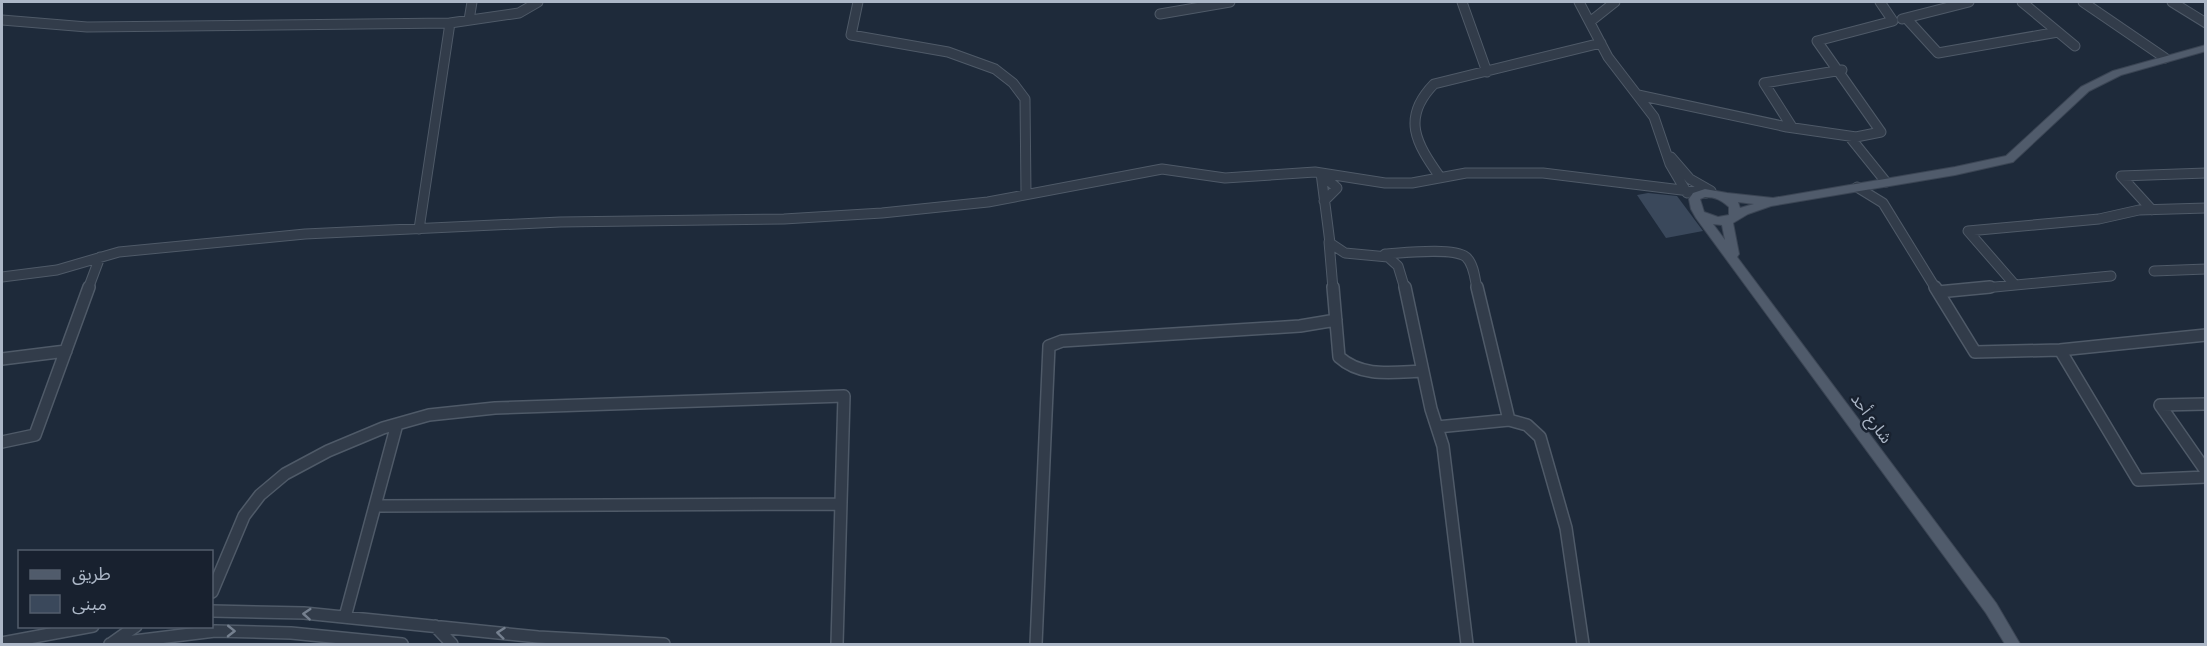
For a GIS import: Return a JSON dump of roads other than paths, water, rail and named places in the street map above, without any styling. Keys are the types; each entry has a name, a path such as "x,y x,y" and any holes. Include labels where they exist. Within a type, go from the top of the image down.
{"main road":[{"path":"1773,202 1716,194 1697,195 1696,207 1715,222 1731,219 1744,211 1773,202 1954,171 2009,159 2085,89 2117,73 2205,48"},
{"path":"1716,194 1734,206 1731,219 1734,261"},
{"name":"شارع أحد","path":"1696,207 1991,608 2013,645"}],"street":[{"path":"468,20 472,2"},
{"path":"2,20 87,27 450,23 519,13 538,2"},
{"path":"858,2 851,35 957,53 972,58 1019,87 1025,99 1026,193"},
{"path":"1160,14 1230,2"},
{"path":"1462,2 1487,72"},
{"path":"1579,2 1608,57 1654,117 1674,174 1696,207"},
{"path":"1591,21 1615,2"},
{"path":"1880,2 1893,21"},
{"path":"1638,95 1792,128 1856,137 1881,132 1849,86 1842,70 1816,41 1957,3 1969,2"},
{"path":"2022,2 2075,46"},
{"path":"2083,2 2165,58"},
{"path":"2172,2 2205,23"},
{"path":"1906,18 1938,53 2058,32"},
{"path":"419,228 450,23"},
{"path":"1440,177 1422,151 1413,128 1414,111 1419,98 1434,84 1601,43"},
{"path":"1792,128 1764,83 1842,70"},
{"path":"1849,136 1886,182"},
{"path":"1668,154 1690,179 1716,194"},
{"path":"2,277 57,270 119,252 181,245 419,228 560,222 795,219 976,203 1162,169 1225,178 1321,173 1385,183 1412,183 1466,173 1543,173 1716,194"},
{"path":"1321,173 1339,357 1346,365 1357,370 1423,372"},
{"path":"2152,210 2121,176 2205,173"},
{"path":"1663,187 1674,174"},
{"path":"1663,187 1677,193 1696,207"},
{"path":"1857,187 1883,203 1975,352 2060,350 2205,335"},
{"path":"2015,285 1968,231 2099,219 2152,210 2205,208"},
{"path":"1329,242 1338,250 1352,254 1456,252 1467,258 1472,267 1508,422"},
{"path":"1382,254 1395,261 1402,275 1423,372 1443,446 1467,645"},
{"path":"2,442 35,435 100,257"},
{"path":"2154,271 2205,269"},
{"path":"1938,292 2111,276"},
{"path":"1036,645 1049,346 1062,342 1300,326 1336,320"},
{"path":"2060,350 2138,480 2205,477"},
{"path":"2,359 66,351"},
{"path":"213,590 244,516 260,495 285,474 328,451 397,424 429,416 495,408 844,396 837,645"},
{"path":"2205,404 2160,405 2205,471"},
{"path":"1437,427 1508,422 1527,425 1540,438 1566,528 1583,645"},
{"path":"335,637 338,617 376,506 397,424"},
{"path":"376,506 841,504"},
{"path":"213,611 292,613 538,637 664,645"},
{"path":"435,626 452,645"},
{"path":"2,643 87,628"},
{"path":"110,645 135,628"},
{"path":"110,645 215,631 291,633 402,645"}]}
